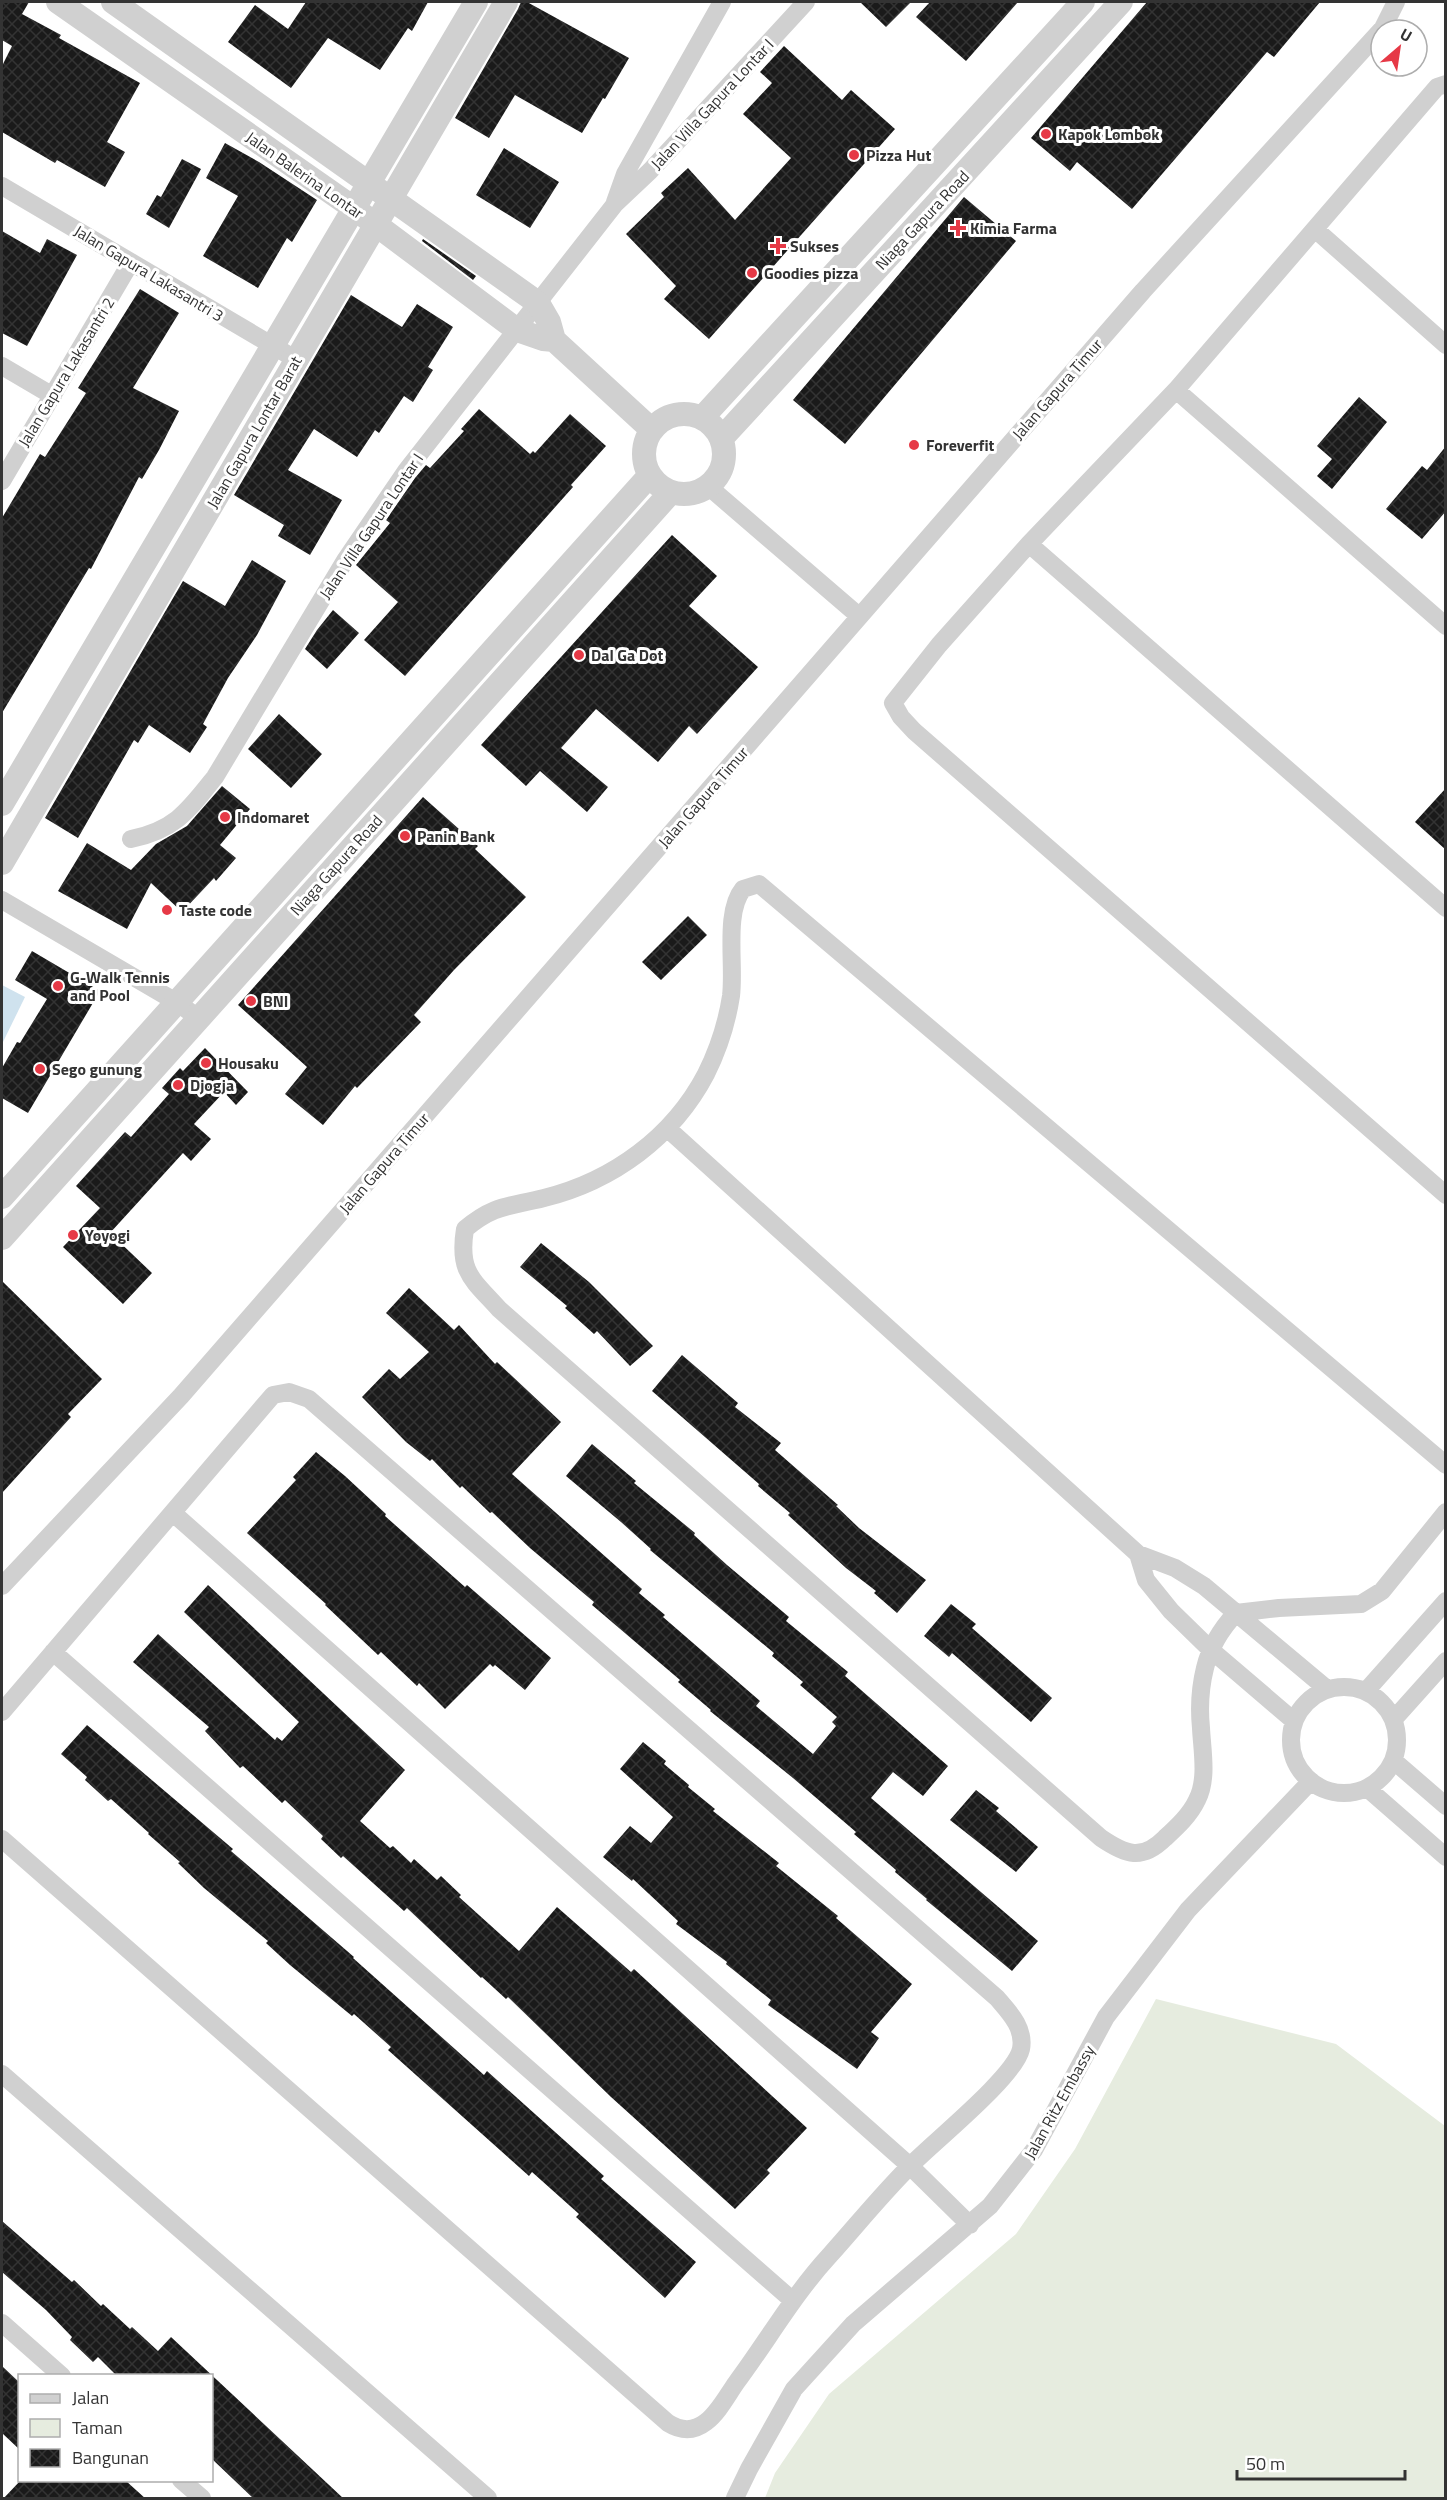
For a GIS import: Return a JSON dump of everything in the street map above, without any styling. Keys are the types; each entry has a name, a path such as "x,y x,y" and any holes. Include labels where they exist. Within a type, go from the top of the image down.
{"street":[{"name":"Jalan Balerina Lontar","path":"58,2 355,209 517,330 543,339 554,340"},
{"name":"Jalan Balerina Lontar","path":"113,2 538,303 549,322 554,340 652,430"},
{"name":"Jalan Gapura Lontar Barat","path":"2,804 476,2"},
{"name":"Jalan Gapura Lontar Barat","path":"2,863 506,2"},
{"name":"Jalan Villa Gapura Lontar I","path":"615,204 625,174 722,2"},
{"name":"Jalan Villa Gapura Lontar I","path":"131,839 150,836 171,824 191,807 215,777 363,532 413,462 615,204 650,171 806,2"},
{"name":"Niaga Gapura Road","path":"702,418 1083,2"},
{"name":"Niaga Gapura Road","path":"722,438 1121,2"},
{"name":"Jalan Gapura Timur","path":"2,1586 181,1396 1143,291 1383,28 1396,2"},
{"path":"1446,84 1437,87 1176,390 1029,544 904,686 893,703 894,708 914,731 1446,1195"},
{"name":"Jalan Gapura Lakasantri 3","path":"2,186 297,360"},
{"path":"1316,230 1446,345"},
{"name":"Jalan Gapura Lakasantri 2","path":"2,481 130,262"},
{"path":"2,366 53,396"},
{"path":"1176,390 1446,626"},
{"path":"688,414 702,418 714,426 722,438 725,452 724,465 718,477 709,487 697,493 684,495 671,492 659,485 650,476 644,453 646,441 652,430 662,421 675,415 688,414"},
{"name":"Niaga Gapura Road","path":"2,1197 650,476"},
{"path":"709,487 859,616"},
{"name":"Niaga Gapura Road","path":"2,1238 671,492"},
{"path":"1029,544 1446,908"},
{"path":"1446,1465 759,884 743,889 734,906 731,995 722,1036 706,1075 668,1129 627,1162 599,1178 543,1198 503,1206 479,1217 465,1229 461,1252 466,1269 499,1309 1101,1838 1127,1852 1143,1854 1160,1844 1183,1821 1198,1798 1203,1761 1200,1698 1211,1650 1224,1626 1236,1613 1279,1608 1350,1606 1372,1599 1382,1592 1446,1512"},
{"path":"2,900 178,1003 198,1018"},
{"path":"668,1129 1138,1554 1158,1560 1194,1580 1327,1689"},
{"path":"2,1712 273,1395 289,1392 309,1399 997,1998 1016,2019 1021,2047 1018,2057 1005,2075 880,2197 792,2300 746,2370 706,2422 690,2430 677,2428 668,2423 2,1839"},
{"path":"173,1512 910,2166 970,2225"},
{"path":"1138,1554 1146,1580 1171,1611 1211,1650 1294,1721"},
{"path":"1366,1691 1446,1601"},
{"path":"53,1652 792,2300"},
{"path":"1394,1719 1446,1661"},
{"path":"1353,1687 1366,1691 1383,1703 1394,1719 1398,1740 1394,1761 1378,1781 1367,1788 1338,1793 1324,1789 1311,1781 1299,1769 1293,1753 1291,1737 1294,1721 1302,1707 1313,1696 1327,1689 1353,1687"},
{"path":"1394,1761 1446,1806"},
{"name":"Jalan Ritz Embassy","path":"735,2499 794,2389 853,2324 990,2206 1034,2150 1106,2017 1188,1910 1311,1781"},
{"path":"1367,1788 1446,1857"},
{"path":"2,2074 488,2499"},
{"path":"2,2323 60,2374"},
{"path":"183,2482 202,2499"}],"green space":[{"path":"1156,1999 1336,2044 1445,2126 1445,2498 765,2498 775,2473 829,2394 1016,2234 1075,2149"}],"water":[{"path":"2,985 25,997 2,1044"}],"building":[{"path":"2,2 29,2 22,14 61,35 59,38 140,83 107,142 125,152 105,187 57,160 55,163 2,132 2,66 12,46 2,40"},
{"path":"306,2 428,2 412,31 408,28 380,70 328,38 291,88 228,42 255,5 288,29"},
{"path":"521,2 527,2 629,58 582,133 515,95 489,138 455,118"},
{"path":"860,2 911,2 886,27"},
{"path":"930,2 1018,2 966,61 916,17"},
{"path":"1147,2 1320,2 1274,57 1267,52 1132,209 1077,162 1070,171 1031,138"},
{"path":"784,46 842,100 851,90 895,129 709,339 664,299 676,286 626,234 664,197 661,193 688,168 735,220 791,158 743,114 772,83 760,72"},
{"path":"225,143 317,200 292,242 287,238 258,288 203,256 238,196 206,178"},
{"path":"504,148 559,182 530,228 476,195"},
{"path":"182,159 201,169 169,228 146,214 157,195 161,197"},
{"path":"964,197 1016,241 845,444 793,400"},
{"path":"2,231 40,253 47,239 77,255 27,346 2,333"},
{"path":"423,239 476,276 473,280 422,241"},
{"path":"140,289 179,313 133,388 179,411 142,479 139,477 91,569 89,568 2,713 2,518 40,454 45,457 86,393 78,388"},
{"path":"351,295 402,327 417,304 453,327 428,367 433,370 413,402 404,396 379,433 375,430 357,457 314,429 288,470 342,500 310,555 278,536 284,525 234,495"},
{"path":"1359,397 1387,422 1332,489 1317,476 1332,459 1317,446"},
{"path":"479,409 530,454 533,451 535,453 570,414 606,446 571,485 573,487 405,676 364,640 398,602 356,565 390,523 386,520 415,478 426,465 430,468 464,431 461,429"},
{"path":"1446,446 1446,511 1422,539 1386,509 1422,466 1427,470"},
{"path":"672,535 717,576 689,606 758,667 697,734 689,726 658,762 596,709 561,748 608,787 587,812 540,771 526,786 481,745"},
{"path":"252,560 286,581 257,635 228,678 203,724 207,727 190,753 149,725 138,743 134,740 78,838 45,818 183,581 225,606"},
{"path":"333,610 359,633 327,669 305,649"},
{"path":"279,714 322,754 291,788 248,749"},
{"path":"222,786 250,809 220,845 236,858 216,881 214,878 182,912 151,883 127,929 58,891 87,843 131,870 156,844 187,826"},
{"path":"1446,788 1446,850 1415,822"},
{"path":"423,797 478,846 475,849 526,897 454,970 414,1015 421,1022 357,1088 355,1086 323,1125 285,1094 307,1067 238,1005"},
{"path":"688,916 707,935 661,980 642,962"},
{"path":"32,951 100,991 28,1113 2,1098 2,1068 47,999 15,980"},
{"path":"205,1048 248,1092 236,1105 224,1092 194,1124 211,1139 191,1161 183,1153 110,1233 152,1273 123,1304 63,1247 100,1208 76,1186 125,1132 131,1137 169,1094 162,1088 180,1068 183,1071"},
{"path":"541,1243 589,1282 653,1346 630,1366 597,1331 594,1334 565,1308 567,1306 520,1267"},
{"path":"2,1281 102,1379 68,1414 71,1417 2,1493"},
{"path":"409,1288 454,1330 459,1325 495,1364 497,1362 561,1422 512,1474 642,1589 639,1593 665,1615 663,1617 760,1701 756,1706 813,1754 836,1726 832,1722 837,1717 800,1685 803,1682 772,1656 774,1653 650,1550 621,1522 566,1476 592,1444 636,1481 634,1483 695,1533 694,1535 727,1565 789,1617 786,1621 848,1672 845,1676 948,1766 923,1796 893,1772 871,1798 1038,1941 1012,1971 926,1900 895,1872 896,1870 854,1834 856,1832 710,1711 678,1682 680,1680 592,1605 594,1602 462,1486 460,1488 432,1459 430,1461 406,1442 362,1397 389,1369 400,1379 429,1352 386,1313"},
{"path":"682,1355 738,1403 735,1407 781,1443 775,1450 838,1505 836,1506 859,1528 926,1580 897,1613 874,1593 876,1591 846,1568 788,1515 790,1513 758,1486 759,1484 652,1391"},
{"path":"316,1452 465,1587 467,1585 551,1658 525,1690 495,1665 493,1667 490,1664 445,1709 419,1683 417,1686 381,1652 378,1655 326,1604 247,1533 296,1480 293,1477"},
{"path":"208,1585 405,1770 360,1821 411,1863 414,1859 437,1880 441,1876 461,1895 459,1897 519,1951 557,1907 631,1972 634,1969 807,2128 767,2170 770,2173 735,2209 611,2097 508,1997 506,1999 481,1978 407,1908 404,1911 343,1856 341,1858 321,1839 323,1836 285,1800 282,1803 243,1766 240,1768 205,1731 209,1727 133,1662 158,1634 275,1740 277,1737 282,1741 299,1722 184,1612"},
{"path":"951,1604 976,1624 972,1628 1052,1698 1031,1722 952,1653 949,1657 924,1636"},
{"path":"87,1725 233,1849 231,1851 354,1957 484,2075 487,2071 604,2176 601,2179 696,2262 665,2298 576,2217 579,2214 532,2172 529,2176 388,2050 391,2047 354,2014 352,2016 290,1965 266,1943 268,1941 204,1888 149,1833 111,1799 108,1801 85,1780 87,1777 61,1754"},
{"path":"643,1742 666,1761 664,1764 689,1785 688,1787 715,1809 713,1811 779,1863 776,1866 838,1916 836,1918 912,1984 871,2032 879,2038 857,2069 768,2005 771,2000 726,1964 727,1962 676,1924 678,1921 633,1879 632,1881 603,1857 630,1826 651,1843 673,1817 620,1769"},
{"path":"976,1790 999,1808 996,1811 1038,1847 1016,1872 950,1820"},
{"path":"2,2221 72,2282 74,2280 101,2306 103,2304 158,2351 171,2337 211,2374 115,2374 98,2357 93,2362 70,2340 72,2337 46,2310 2,2272"},
{"path":"2,2366 18,2381 18,2448 2,2433"},
{"path":"213,2376 344,2499 254,2499 213,2460"},
{"path":"19,2482 127,2482 146,2499 3,2499"}],"place":[{"name":"Kapok Lombok","path":"1046,134"},
{"name":"Pizza Hut","path":"854,155"},
{"name":"Kimia Farma","path":"958,228"},
{"name":"Sukses","path":"778,246"},
{"name":"Goodies pizza","path":"752,273"},
{"name":"Foreverfit","path":"914,445"},
{"name":"Dal Ga Dot","path":"579,655"},
{"name":"Indomaret","path":"225,817"},
{"name":"Panin Bank","path":"405,836"},
{"name":"Taste code","path":"167,910"},
{"name":"G-Walk Tennis and Pool","path":"58,986"},
{"name":"BNI","path":"251,1001"},
{"name":"Housaku","path":"206,1063"},
{"name":"Sego gunung","path":"40,1069"},
{"name":"Djogja","path":"178,1085"},
{"name":"Yoyogi","path":"73,1235"}]}
